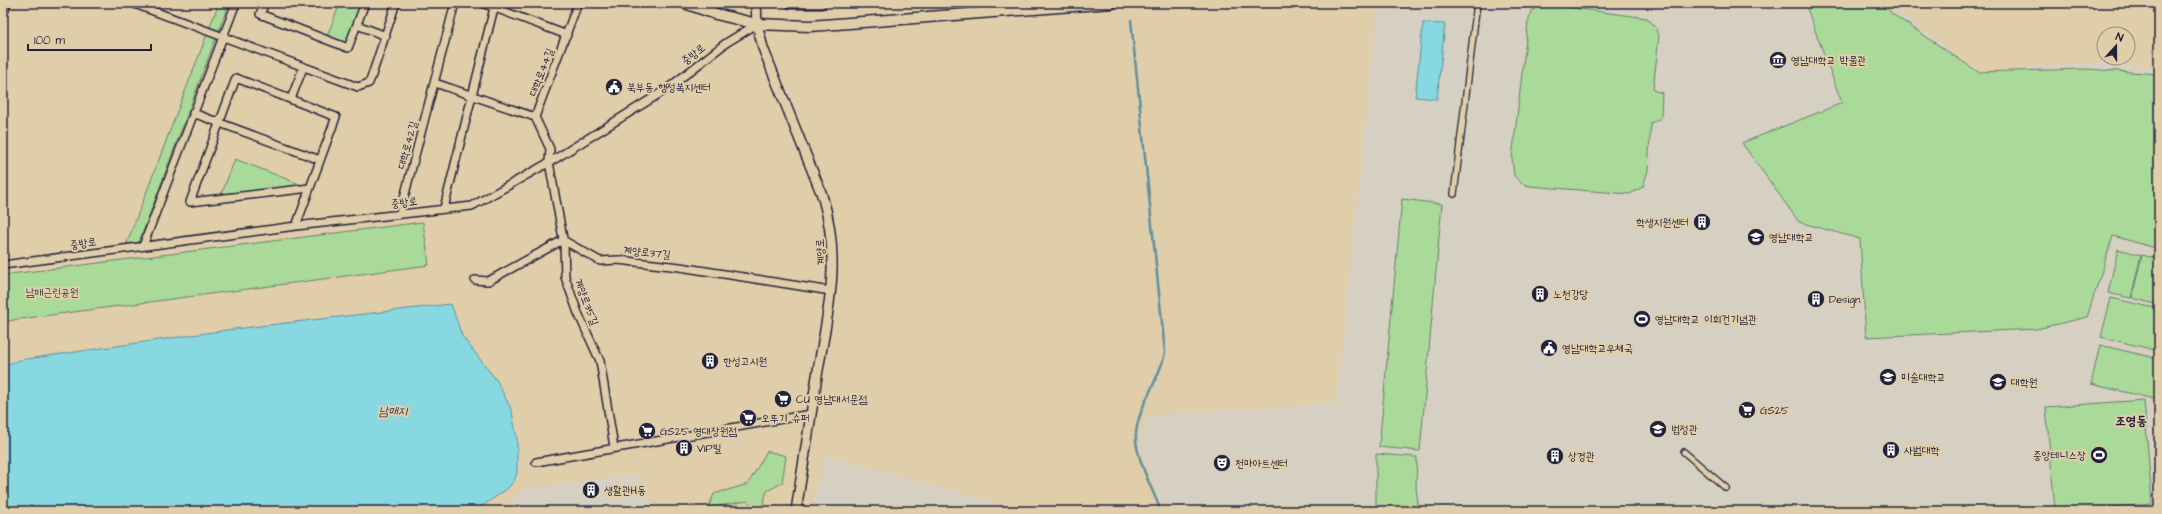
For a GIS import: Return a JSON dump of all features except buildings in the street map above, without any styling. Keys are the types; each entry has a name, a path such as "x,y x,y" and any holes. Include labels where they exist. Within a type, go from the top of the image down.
{"main road":[{"path":"685,3 716,14 757,24 810,26 1112,3"},
{"path":"791,3 821,3"}],"street":[{"path":"3,12 6,3"},
{"path":"132,3 352,86 363,86 371,78 396,3"},
{"path":"143,246 236,3"},
{"path":"265,3 260,14 348,48 365,3"},
{"name":"대학로42길","path":"400,213 455,3"},
{"path":"482,3 567,35"},
{"name":"대학로44길","path":"536,117 578,3"},
{"name":"계양로","path":"756,3 757,24 763,48 828,214 833,244 831,292 796,511"},
{"path":"1454,194 1477,3"},
{"path":"444,208 494,8"},
{"name":"중방로","path":"3,265 296,226 472,206 549,162 666,89 726,43 757,24"},
{"path":"357,25 386,36"},
{"path":"291,99 303,68"},
{"path":"296,226 310,188 320,160 336,117 236,78 190,202 310,188"},
{"path":"435,83 536,117 550,149 549,162"},
{"path":"193,113 320,160"},
{"name":"계양로35길","path":"549,162 563,240 565,277 578,313 600,361 614,447"},
{"path":"475,280 492,279 563,240"},
{"name":"계양로37길","path":"563,240 600,261 680,267 831,292"},
{"path":"536,462 614,447 811,414"},
{"path":"1684,452 1726,488"}],"shaded area":[{"name":"영남대학교","path":"1378,3 1890,3 1895,9 1978,72 2096,62 2096,66 2136,66 2159,68 2159,511 1164,511 1138,444 1148,415 1336,403"},
{"path":"825,455 1025,511 812,511"},
{"path":"641,474 653,511 503,511 510,505 521,489"},
{"path":"748,503 756,511 703,511"}],"green space":[{"path":"219,3 229,3 141,237 136,247 125,248"},
{"path":"340,3 365,3 348,48 326,39"},
{"path":"1805,3 1884,3 1891,13 1978,72 2087,69 2159,74 2159,249 2113,236 2087,317 2037,329 1866,337 1860,239 1799,222 1742,143 1842,103"},
{"path":"1544,4 1647,18 1655,26 1659,36 1653,90 1662,93 1661,118 1651,123 1648,170 1643,187 1630,194 1529,186 1521,183 1514,176 1512,159 1528,22 1532,11"},
{"path":"235,159 310,188 220,198"},
{"path":"1402,199 1442,204 1420,451 1379,447"},
{"name":"남매근린공원","path":"423,222 429,265 13,320 3,323 3,275"},
{"path":"2118,249 2141,255 2131,298 2108,293"},
{"path":"2142,255 2159,259 2159,288 2155,304 2132,298"},
{"path":"2111,298 2159,309 2159,351 2101,337"},
{"path":"2100,345 2159,359 2158,400 2091,384"},
{"name":"중앙테니스장","path":"2144,400 2152,504 2055,511 2046,407"},
{"path":"767,451 786,456 782,483 767,491 761,511 758,511 747,501 708,508 714,494 748,484"},
{"path":"1376,454 1417,457 1416,488 1419,511 1376,511"}],"water":[{"path":"1423,23 1445,24 1437,99 1415,97"},
{"name":"남매지","path":"451,304 462,336 497,381 512,411 517,439 517,473 514,481 507,489 475,511 3,511 3,366 20,360 234,329"}],"waterway":[{"path":"1131,20 1165,352 1159,372 1141,412 1136,433 1136,442 1141,462 1161,511"}],"place":[{"name":"영남대학교 박물관","path":"1778,60"},
{"name":"북부동 행정복지센터","path":"614,87"},
{"name":"학생지원센터","path":"1702,222"},
{"name":"영남대학교","path":"1756,237"},
{"name":"노천강당","path":"1540,294"},
{"name":"Design","path":"1816,299"},
{"name":"영남대학교 이희건기념관","path":"1642,319"},
{"name":"영남대학교우체국","path":"1549,348"},
{"name":"한성고시원","path":"710,361"},
{"name":"미술대학교","path":"1888,377"},
{"name":"대학원","path":"1998,382"},
{"name":"CU 영남대서문점","path":"783,399"},
{"name":"GS25","path":"1747,410"},
{"name":"오뚜기 슈퍼","path":"748,418"},
{"name":"법정관","path":"1658,429"},
{"name":"GS25 영대장원점","path":"647,431"},
{"name":"VIP빌","path":"684,448"},
{"name":"사범대학","path":"1891,450"},
{"name":"중앙테니스장","path":"2099,455"},
{"name":"상경관","path":"1555,456"},
{"name":"천마아트센터","path":"1222,463"},
{"name":"생활관H동","path":"591,490"}],"district":[{"name":"조영동","path":"2131,420"}]}
